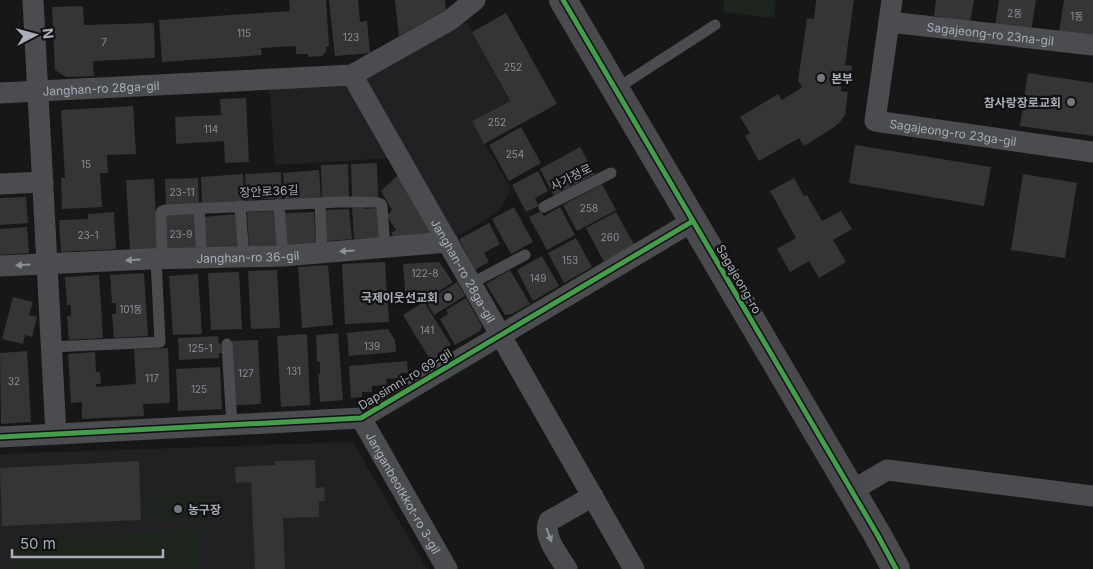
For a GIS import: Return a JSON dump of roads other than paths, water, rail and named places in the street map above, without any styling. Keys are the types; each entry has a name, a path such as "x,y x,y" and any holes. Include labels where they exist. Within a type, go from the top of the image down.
{"main road":[{"name":"Sagajeong-ro","path":"564,0 896,569"}],"street":[{"path":"33,0 56,434"},
{"name":"Janghan-ro 28ga-gil","path":"0,93 352,75 450,20 475,0"},
{"name":"Sagajeong-ro 23ga-gil","path":"892,0 875,121 1093,152"},
{"name":"Sagajeong-ro 23na-gil","path":"889,22 1093,45"},
{"name":"Janghan-ro 28ga-gil","path":"352,75 634,569"},
{"path":"0,184 43,182"},
{"name":"Dapsimni-ro 69-gil","path":"0,437 361,418 693,220"},
{"name":"Janghan-ro 36-gil","path":"0,266 283,256 448,242"},
{"name":"Janganbeotkkot-ro 3-gil","path":"361,418 447,569"},
{"path":"851,491 887,470 1093,496"},
{"path":"567,569 549,537 546,527 549,521 593,496"}],"lane":[{"path":"616,88 715,25"},
{"name":"사가정로","path":"544,206 611,173"},
{"name":"장안로36길","path":"159,259 162,211 279,204 376,202 381,204 385,248"},
{"path":"320,203 322,253"},
{"path":"279,204 283,256"},
{"path":"240,206 244,258"},
{"path":"199,208 202,259"},
{"path":"472,283 525,255"},
{"path":"51,347 160,342 159,259"},
{"path":"227,344 232,426"}],"place":[{"name":"본부","path":"821,78"},
{"name":"참사랑장로교회","path":"1071,102"},
{"name":"국제이웃선교회","path":"448,297"},
{"name":"농구장","path":"178,509"}]}
